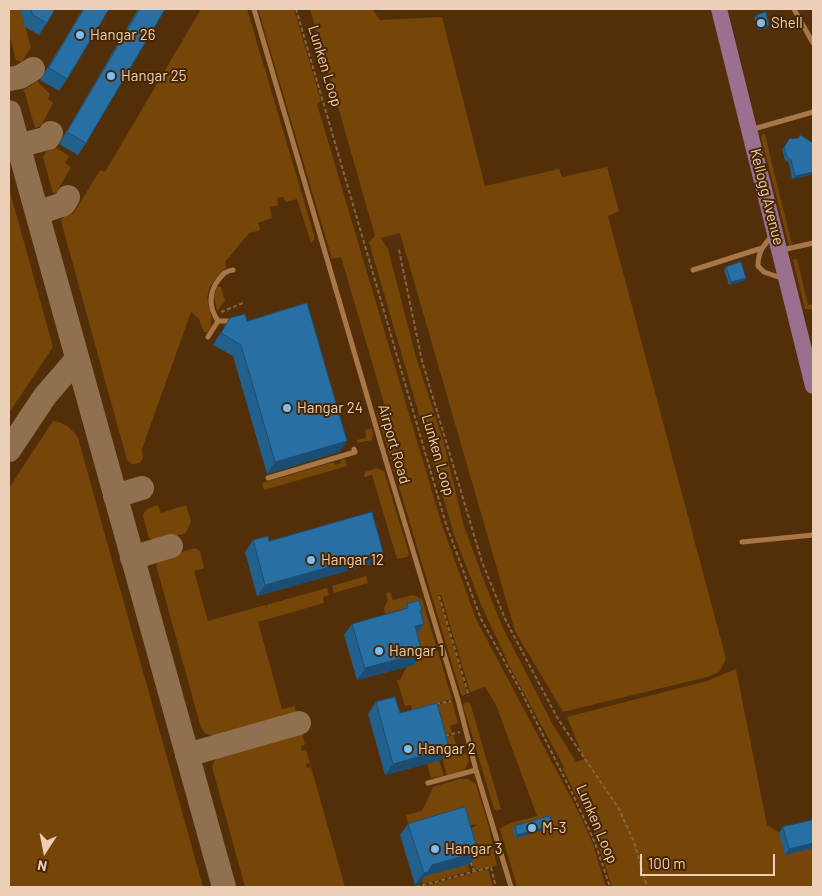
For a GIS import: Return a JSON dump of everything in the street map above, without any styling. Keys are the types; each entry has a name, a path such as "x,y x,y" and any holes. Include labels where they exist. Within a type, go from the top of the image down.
{"main road":[{"name":"Kellogg Avenue","path":"719,9 813,386"}],"lane":[{"name":"Airport Road","path":"254,9 458,700 476,770 511,887"},
{"path":"794,9 813,43"},
{"path":"750,130 813,112"},
{"path":"776,232 762,248 758,256 758,266 764,272 788,280"},
{"path":"780,250 813,243"},
{"path":"693,270 762,248"},
{"path":"218,321 210,300 213,286 226,271 232,270"},
{"path":"218,321 229,321"},
{"path":"208,337 218,321"},
{"path":"268,478 355,452 354,449"},
{"path":"742,542 813,535"},
{"path":"428,783 476,770"}],"path":[{"name":"Lunken Loop","path":"296,9 446,524 481,619 521,692 576,801 595,843 610,887"},
{"path":"399,250 422,361 482,562 506,621 558,719 619,809 634,842 648,887"},
{"path":"214,314 243,303"},
{"path":"439,596 469,696"},
{"path":"433,705 451,701"},
{"path":"444,736 453,734"},
{"path":"470,863 474,871"},
{"path":"416,887 490,867 496,887"}],"shaded area":[{"path":"9,9 20,9 31,47 22,62 16,60 9,34"},
{"path":"201,9 247,9 314,240 311,243 297,199 286,202 283,197 277,198 278,205 270,207 272,218 258,223 260,229 249,233 225,262 226,267 211,286 208,293 211,322 208,332 204,332 199,319 191,312 142,449 143,459 139,463 132,464 127,460 61,221 65,216 74,213 100,170 105,172"},
{"path":"258,9 294,9 321,101 317,104 442,525 476,619 579,813 593,844 606,887 517,887 500,829 512,822 537,816 496,705 485,687 470,692 441,595 438,595 467,693 463,696 461,694 377,413 386,410 341,257 332,259"},
{"path":"310,9 372,9 380,20 442,17 485,186 559,169 562,177 607,167 619,211 608,216 726,659 719,672 707,677 563,712 515,631 400,233 381,238 388,249 416,357 443,440 464,526 483,578 502,626 552,723 576,762 584,759 567,717 707,681 736,669 767,825 780,833 813,847 813,887 612,887 593,830 563,769 564,767 510,667 482,607 454,535 369,242 375,236"},
{"path":"37,81 50,94 48,99 53,103 41,126 35,128 24,90"},
{"path":"765,134 792,245 789,245 761,137"},
{"path":"55,147 69,156 65,163 71,167 56,193 53,193 43,157 46,152"},
{"path":"9,188 53,347 9,413"},
{"path":"797,259 808,305 813,304 813,310 805,309 793,260"},
{"path":"217,287 221,287 225,301 217,311 214,297"},
{"path":"53,421 68,426 78,438 203,887 9,887 9,488"},
{"path":"372,428 372,440 357,443 357,440 366,438 365,430"},
{"path":"345,459 347,466 264,490 262,483 334,462 335,465 341,463 340,460"},
{"path":"377,468 384,471 409,554 407,557 397,559 372,475 364,477 365,472"},
{"path":"158,505 161,513 186,505 191,521 186,533 156,542 149,538 143,516 151,507"},
{"path":"195,548 200,551 204,568 194,571 208,621 265,605 268,610 266,605 327,588 329,595 323,597 324,603 258,622 282,709 295,706 296,713 215,736 206,734 201,728 156,565 161,558"},
{"path":"366,576 368,583 334,593 332,586"},
{"path":"390,592 393,600 413,595 422,599 452,699 412,710 411,705 405,706 397,680 400,680 407,666 409,607 385,614 384,608 388,600 386,593"},
{"path":"452,701 458,723 450,726 452,733 437,737 432,707"},
{"path":"466,702 470,703 501,809 497,811 494,809 463,705"},
{"path":"302,732 305,745 301,746 302,751 306,750 310,763 306,764 307,768 311,767 345,887 245,887 212,767 215,760 221,755"},
{"path":"453,735 459,755 467,753 469,761 464,770 447,776 438,740"},
{"path":"439,760 444,776 431,778 427,764"},
{"path":"459,779 468,779 476,784 489,827 497,866 474,870 464,830 476,826 476,824 410,832 406,815 422,811 433,787"},
{"path":"468,864 470,871 423,884 421,877"},
{"path":"488,869 493,887 421,887"}],"building":[{"path":"31,9 55,9 47,23 33,15"},
{"name":"Hangar 26","path":"84,9 109,9 67,79 49,68"},
{"name":"Hangar 25","path":"140,9 165,9 86,143 67,132"},
{"path":"766,12 769,25 760,27 757,15"},
{"path":"800,135 813,143 813,172 795,176 791,160 787,157 784,147 790,138 798,138"},
{"path":"741,262 746,278 731,282 726,267"},
{"name":"Hangar 24","path":"307,303 347,441 275,462 241,345 221,333 230,318 245,314 247,321"},
{"name":"Hangar 12","path":"372,512 383,552 265,585 253,540 268,536 269,541"},
{"name":"Hangar 1","path":"419,601 424,624 415,626 422,653 365,668 352,624 408,608 407,604"},
{"name":"Hangar 2","path":"395,697 400,713 437,703 449,748 393,764 376,702"},
{"name":"Hangar 3","path":"465,807 478,852 432,865 428,872 424,873 408,824"},
{"name":"M-3","path":"550,816 553,825 517,835 515,826"},
{"path":"813,820 813,843 789,849 783,827"}],"taxiway":[{"path":"9,79 20,77 33,69"},
{"path":"9,112 224,887"},
{"path":"18,146 48,138 51,133"},
{"path":"37,213 64,204 68,197"},
{"path":"9,450 45,396 77,359"},
{"path":"115,496 142,488"},
{"path":"132,558 171,546"},
{"path":"187,755 299,723"}],"place":[{"name":"Shell","path":"761,23"},
{"name":"Hangar 26","path":"80,35"},
{"name":"Hangar 25","path":"111,76"},
{"name":"Hangar 24","path":"287,408"},
{"name":"Hangar 12","path":"311,560"},
{"name":"Hangar 1","path":"379,651"},
{"name":"Hangar 2","path":"408,749"},
{"name":"M-3","path":"532,828"},
{"name":"Hangar 3","path":"435,849"}]}
